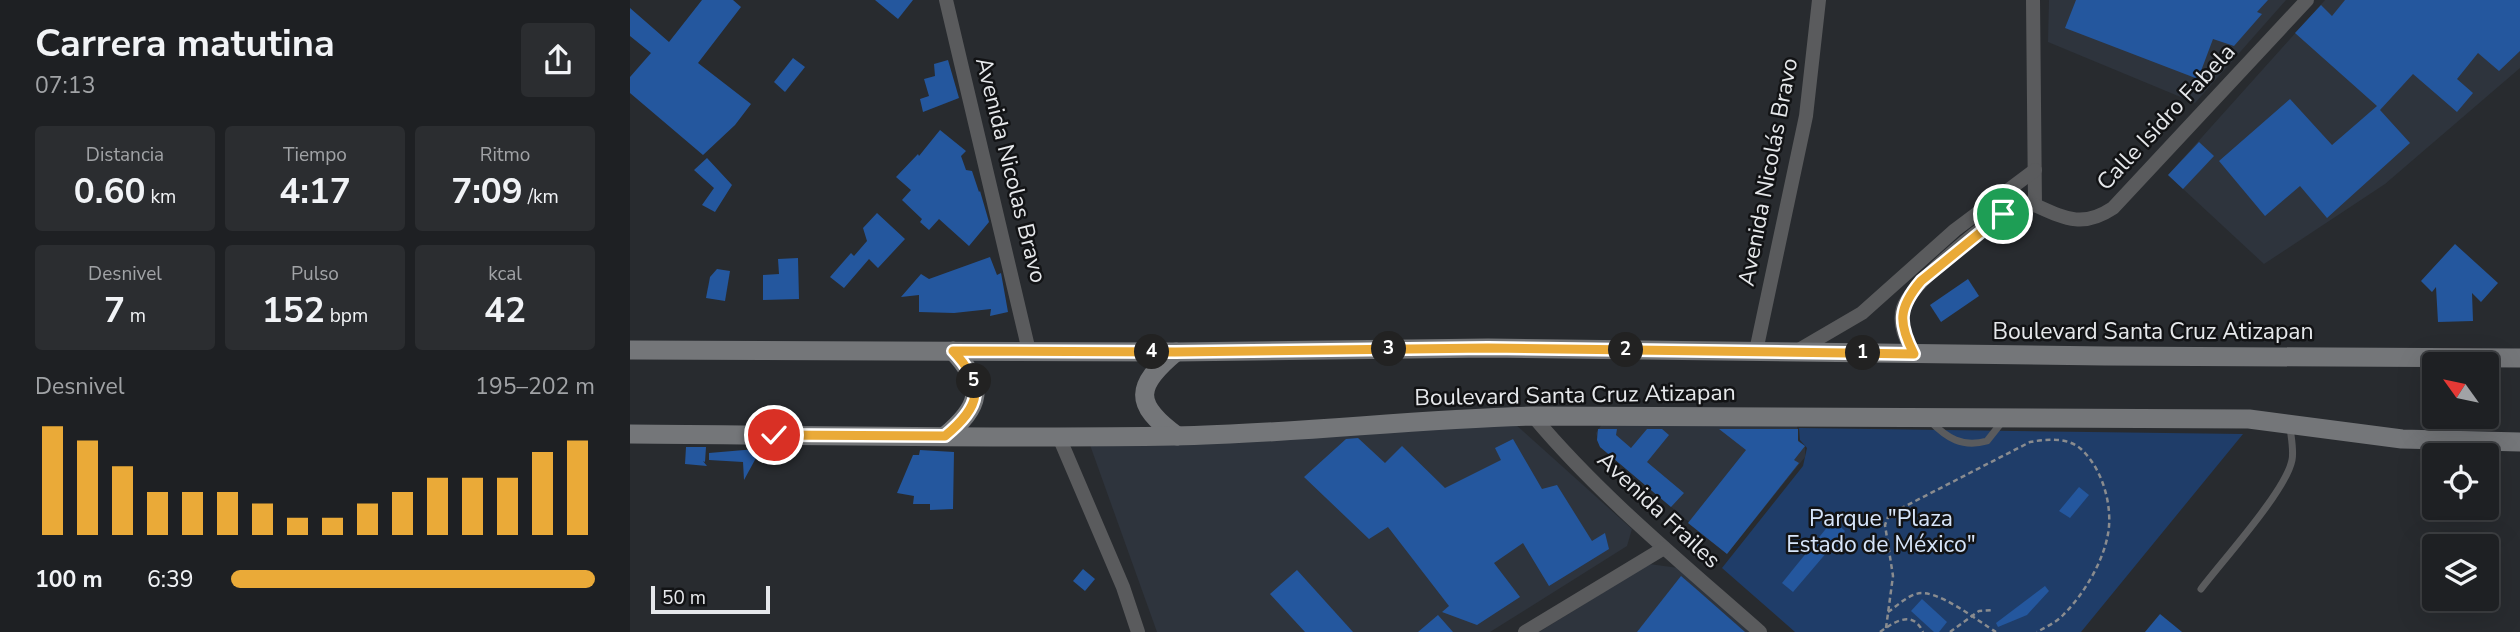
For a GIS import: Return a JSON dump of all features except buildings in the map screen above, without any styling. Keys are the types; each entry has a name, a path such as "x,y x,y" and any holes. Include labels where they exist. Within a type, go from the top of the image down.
{"main road":[{"name":"Boulevard Santa Cruz Atizapan","path":"953,351 1175,352 1488,348 2520,358"},
{"path":"630,349 953,351 973,376 976,390 974,404 968,415 945,436"},
{"path":"1175,352 1147,380 1145,394 1146,406 1153,417 1177,436"},
{"name":"Boulevard Santa Cruz Atizapan","path":"630,434 1177,436 1533,416 2249,419 2402,439 2520,442"}],"street":[{"name":"Avenida Nicolas Bravo","path":"946,0 1029,351"},
{"name":"Avenida Nicolás Bravo","path":"1756,351 1806,116 1819,0"},
{"path":"1914,354 1906,340 1901,320 1911,293 1921,281 1986,226 2003,214 2020,207 2035,205 2033,0"},
{"name":"Calle Isidro Fabela","path":"2035,205 2058,216 2084,221 2099,217 2113,208 2307,0"},
{"path":"1795,353 1862,313 1955,230 2035,170"},
{"name":"Avenida Frailes","path":"1533,416 1568,457 1664,548 1759,632"},
{"path":"1059,437 1123,587 1138,632"},
{"path":"1525,632 1664,548"}],"lane":[{"path":"2201,589 2288,474 2292,457 2290,423"}],"path":[{"path":"1886,628 1892,576 1885,525 1888,517 2030,442 2053,440 2073,444 2082,450 2099,474 2109,510 2108,535 2097,567 2079,597 2063,616 2037,632"},
{"path":"1888,612 1914,594 1923,592 1939,597 1996,632"},
{"path":"1950,632 1979,611 1994,610"},
{"path":"1880,632 1905,618 1919,624 1923,632"}],"shaded area":[{"path":"2049,0 2286,0 2195,103 2048,42"},
{"path":"2325,0 2520,0 2520,68 2385,184 2264,264 2168,175"},
{"path":"1797,421 1798,440 1805,446 1805,457 1727,554 1600,447 1596,433 1602,424"},
{"path":"1515,424 1632,529 1627,546 1490,632 1157,632 1090,445"},
{"path":"1649,564 1686,569 1756,632 1539,632"}],"green space":[{"name":"Parque \"Plaza Estado de México\"","path":"1799,428 2243,434 2081,632 1795,632 1722,568 1803,466 1807,448 1800,440"}],"route":[{"path":"774,435 945,436 968,415 974,404 976,390 973,376 953,351 1175,352 1488,348 1914,354 1906,340 1901,320 1911,293 1921,281 2003,214"}]}
